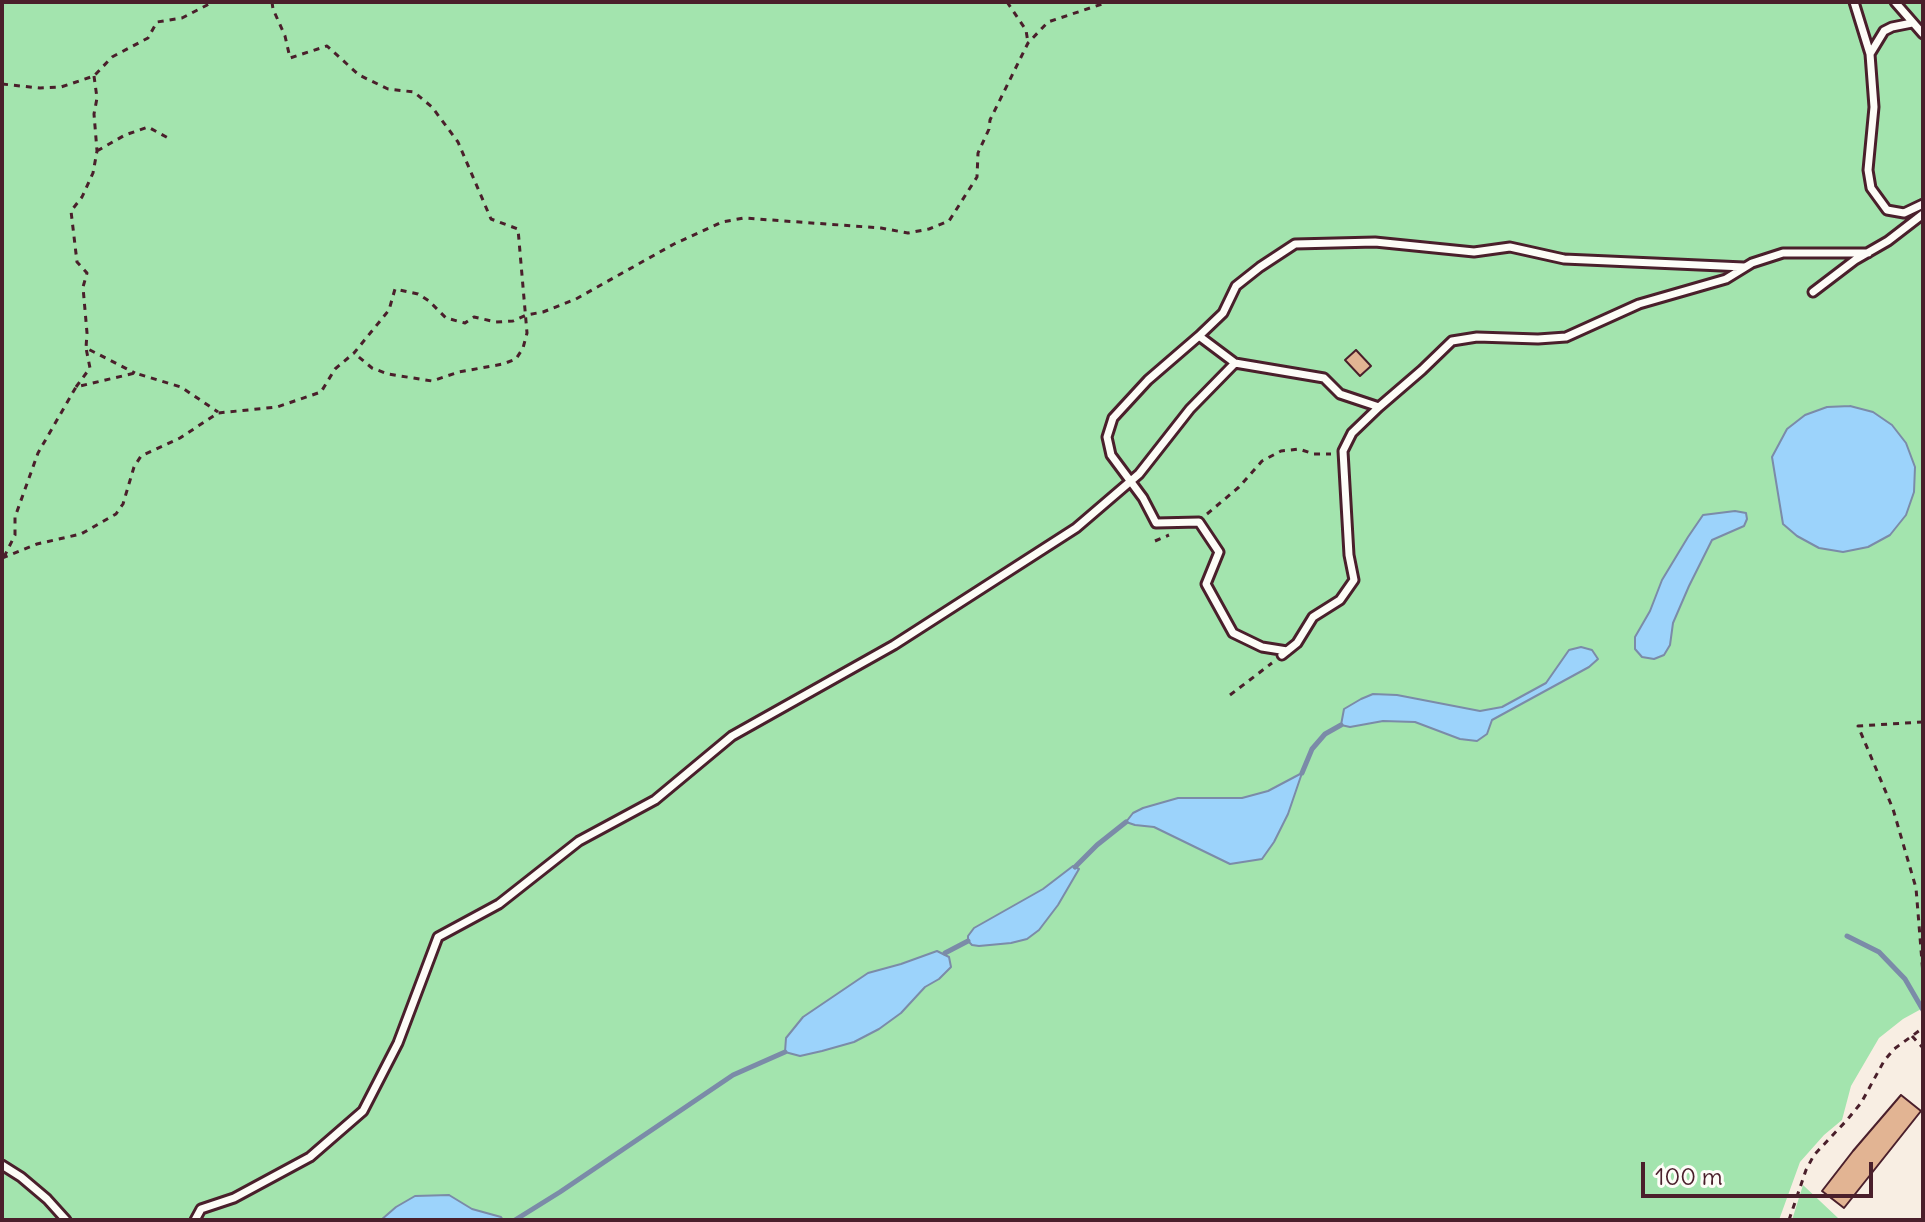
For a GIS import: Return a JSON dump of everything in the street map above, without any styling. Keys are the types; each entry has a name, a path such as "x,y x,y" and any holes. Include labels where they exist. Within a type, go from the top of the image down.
{"lane":[{"path":"1854,2 1870,54 1874,107 1868,170 1871,188 1887,210 1904,213 1923,204"},
{"path":"1895,2 1923,34"},
{"path":"1870,54 1884,31 1912,23"},
{"path":"1813,292 1923,214"},
{"path":"1746,267 1564,259 1510,247 1474,252 1375,242 1295,244 1236,286 1223,313 1148,380 1113,418 1107,437 1111,455 1143,498 1156,523 1199,522 1219,552 1206,584 1233,633 1262,647 1284,653 1297,643 1313,617 1340,600 1354,580 1349,555 1343,451 1352,433 1452,341 1477,337 1566,337 1639,304 1726,279 1746,267 1783,253 1868,253"},
{"path":"1199,336 1235,363 1324,378 1340,394 1379,407"},
{"path":"195,1220 201,1209 234,1198 310,1157 363,1111 398,1043 438,937 499,904 579,841 655,800 732,736 894,645 1076,528 1139,474 1190,409 1235,363"},
{"path":"2,1165 47,1199 66,1220"}],"path":[{"path":"2,84 61,87 94,76 112,57 148,38 157,22 182,18 213,2"},
{"path":"272,2 290,58 327,46 359,75 388,89 414,92 432,107 458,142 491,219 518,229 527,333 516,359 432,381 388,374 372,368 354,353"},
{"path":"1007,2 1026,30 1028,43"},
{"path":"3,557 37,544 81,534 116,514 123,504 134,467 141,456 180,438 218,413 277,407 321,392 335,369 354,353 389,310 395,289 418,294 446,318 465,323 474,317 496,322 513,321 576,299 674,244 722,222 744,218 881,228 908,233 949,221 977,177 978,153 990,120 1028,43 1048,22 1108,2"},
{"path":"3,557 15,535 15,517 38,453 90,368 83,287 87,273 77,262 71,211 82,197 93,173 97,151 94,76"},
{"path":"97,151 125,135 148,127 170,139"},
{"path":"86,348 135,373 181,387 218,413"},
{"path":"76,387 135,373"},
{"path":"1199,522 1239,487 1262,461 1281,451 1299,449 1326,455 1343,451"},
{"path":"1155,541 1177,531"},
{"path":"1230,695 1284,653"},
{"path":"1923,722 1858,726 1893,809 1916,888 1923,974"},
{"path":"1789,1220 1814,1155 1861,1103 1894,1049 1923,1028"},
{"path":"1911,1035 1923,1048"}],"green space":[{"path":"2,2 1923,2 1923,1008 1879,1038 1851,1086 1842,1120 1800,1162 1779,1220 2,1220"},
{"path":"1803,1185 1838,1218 1839,1220 1792,1220"}],"water":[{"path":"1850,406 1873,412 1892,425 1906,443 1915,467 1914,492 1906,515 1890,535 1868,547 1843,552 1819,548 1783,524 1772,457 1787,429 1805,415 1827,407"},
{"path":"1735,511 1746,513 1744,526 1712,540 1673,623 1670,645 1664,655 1654,659 1642,657 1635,649 1635,637 1650,611 1662,580 1688,537 1703,515"},
{"path":"1581,647 1592,650 1598,659 1589,667 1492,720 1487,734 1477,741 1460,739 1415,722 1341,725 1344,709 1373,694 1397,695 1480,711 1502,707 1546,683 1569,650"},
{"path":"1302,773 1288,814 1262,859 1230,864 1154,827 1126,822 1133,813 1143,808 1178,798 1242,798 1268,791"},
{"path":"1073,866 1079,869 1058,905 1039,930 1027,939 979,946 968,941 974,928 1043,889"},
{"path":"937,951 949,957 951,967 879,1029 854,1042 822,1051 800,1056 785,1052 786,1038 803,1017 868,973"},
{"path":"449,1195 472,1209 503,1220 381,1220 415,1196"}],"building":[{"path":"1356,350 1371,366 1360,376 1345,360"},
{"path":"1901,1095 1921,1111 1844,1208 1822,1191"}],"waterway":[{"path":"1302,773 1312,749 1325,734 1341,725"},
{"path":"1075,867 1126,822"},
{"path":"1847,936 1879,952 1905,979 1923,1010"},
{"path":"945,953 968,941"},
{"path":"515,1220 733,1075 785,1052"}]}
